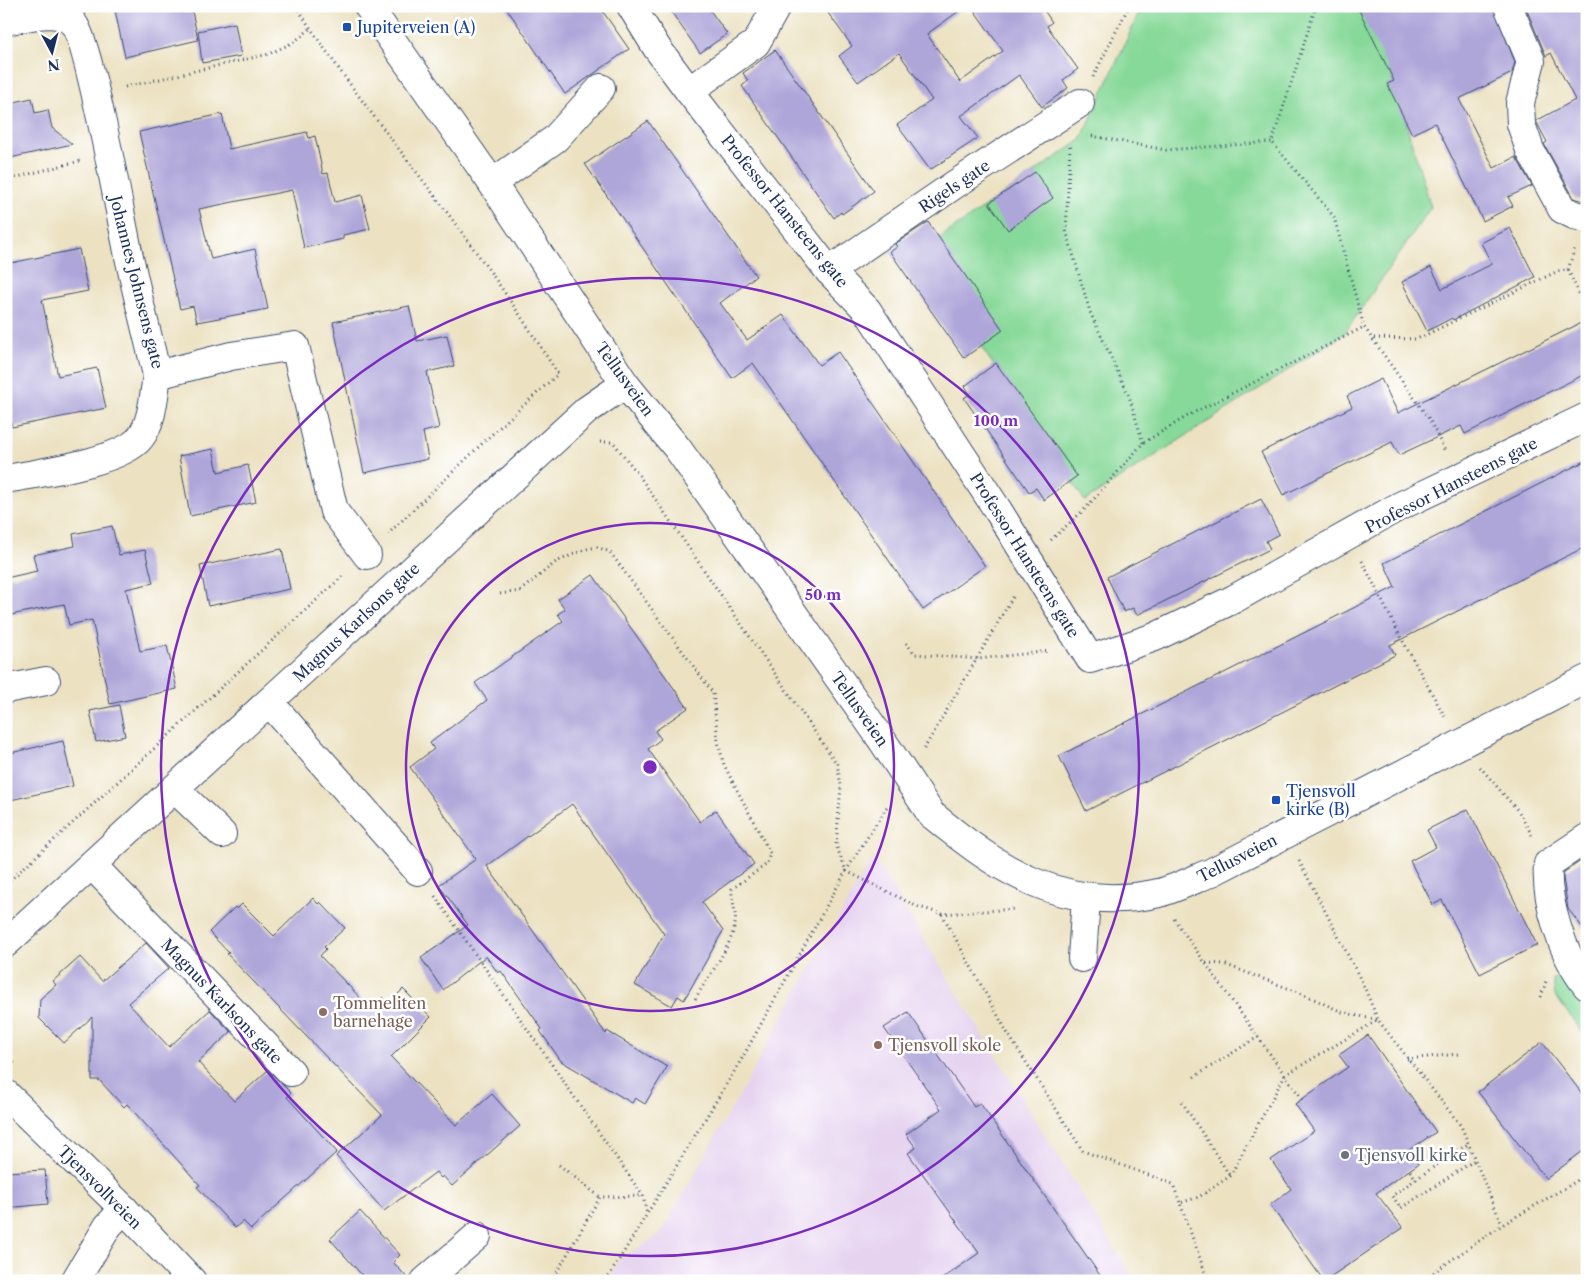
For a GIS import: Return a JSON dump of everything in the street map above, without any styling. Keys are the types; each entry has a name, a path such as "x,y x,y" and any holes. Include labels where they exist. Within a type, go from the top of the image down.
{"street":[{"name":"Tellusveien","path":"368,6 492,183 625,384 678,449 880,736 931,814 981,854 1005,869 1056,892 1086,898 1159,893 1212,872 1585,683"},
{"name":"Professor Hansteens gate","path":"632,6 657,48 689,91 829,271 867,310 1032,565 1090,659 1155,638 1234,599 1398,507 1587,418"},
{"path":"689,91 756,43 774,11 773,6"},
{"path":"1508,6 1531,61 1520,103 1521,124 1530,150 1562,209 1586,218"},
{"name":"Johannes Johnsens gate","path":"6,21 59,15 73,22 79,34 95,93 107,155 157,375 231,356 295,346 334,511 367,555"},
{"path":"492,183 555,139 601,88"},
{"name":"Rigels gate","path":"829,271 954,185 1080,103"},
{"path":"6,480 97,460 125,451 141,437 148,420 157,375"},
{"name":"Magnus Karlsons gate","path":"6,943 587,410 625,384"},
{"path":"6,689 46,682"},
{"path":"269,702 418,871"},
{"path":"175,789 222,834"},
{"path":"1587,838 1548,864 1546,879 1560,935 1569,958 1587,986"},
{"name":"Magnus Karlsons gate","path":"92,865 291,1072"},
{"path":"1082,958 1086,898"},
{"name":"Tjensvollveien","path":"6,1094 124,1209 192,1281"},
{"path":"75,1281 108,1226 124,1209"},
{"path":"425,1281 477,1236"}],"path":[{"path":"6,884 367,555 489,437 558,374 524,319 310,29 296,6"},
{"path":"1129,6 1080,103 1071,131 1066,230 1090,312 1129,396 1143,442"},
{"path":"1272,142 1316,6"},
{"path":"95,93 269,54 294,42 310,29"},
{"path":"1071,131 1166,150 1272,142"},
{"path":"1272,142 1334,216 1364,327 1374,338 1429,419 1460,479"},
{"path":"6,180 107,155"},
{"path":"1586,218 1568,270 1587,310"},
{"path":"1374,338 1417,339 1558,271 1568,270"},
{"path":"922,752 1043,547 1086,508 1143,442 1191,414 1364,327"},
{"path":"613,442 638,474 837,764 841,786 836,845 846,871 916,906 942,914 1018,908"},
{"path":"1349,536 1399,634 1462,745 1519,812 1548,864"},
{"path":"500,594 520,592 556,562 586,549 597,547 610,552 713,693 718,742 724,765 770,853 767,864 732,889 731,898 736,922 732,936 694,1001"},
{"path":"906,643 916,654 978,659 1055,650 1090,659"},
{"path":"606,1281 740,1062 846,871 892,799"},
{"path":"1295,854 1363,984 1378,1020 1406,1059 1461,1126 1502,1225"},
{"path":"418,871 474,956 643,1196 647,1215"},
{"path":"1159,893 1171,914 1302,1099"},
{"path":"942,914 1008,1034 1083,1151 1172,1184 1208,1281"},
{"path":"1206,963 1224,964 1304,994 1342,1012 1378,1020"},
{"path":"1180,1203 1199,1197 1230,1176 1285,1075 1378,1020"},
{"path":"1194,1077 1258,1037"},
{"path":"1406,1059 1459,1054"},
{"path":"1182,1102 1230,1176"},
{"path":"1468,1144 1392,1196 1401,1208 1475,1160"},
{"path":"558,1164 600,1197 643,1196"},
{"path":"1410,1171 1416,1179"},
{"path":"1421,1281 1502,1225 1587,1175"},
{"path":"552,1281 600,1197"}],"shaded area":[{"name":"Tjensvoll skole","path":"873,857 1135,1281 608,1281 619,1260 661,1234"}],"green space":[{"path":"1142,6 1371,6 1431,207 1344,334 1085,501 918,253 1081,140"},
{"path":"1565,971 1587,1001 1587,1038 1555,996 1553,979"}],"building":[{"path":"114,6 191,6 198,40 125,57"},
{"path":"505,6 599,6 629,49 565,94"},
{"path":"667,6 707,6 727,34 700,53"},
{"path":"823,6 966,6 927,34 960,82 1003,51 971,6 1041,6 1052,22 1047,26 1078,69 1063,80 1068,88 1042,107 1019,75 961,116 978,138 930,170 897,125 932,100 899,53 858,82 839,56 852,46"},
{"path":"1357,6 1493,6 1515,62 1512,73 1459,99 1494,168 1516,157 1532,186 1508,197 1513,206 1483,221 1435,123 1412,134 1387,84 1394,81"},
{"path":"1525,6 1587,6 1587,202 1574,198 1544,144 1547,142 1536,121 1575,100 1551,53 1546,56"},
{"path":"235,23 241,56 202,63 198,31"},
{"path":"775,50 874,191 834,218 742,86 748,81 743,73"},
{"path":"32,98 35,113 48,110 52,128 72,144 6,159 6,104"},
{"path":"222,114 229,149 307,132 309,138 315,136 323,174 328,173 335,202 362,195 370,229 343,235 343,239 304,248 292,190 199,209 211,259 255,249 268,309 197,322 193,306 180,309 139,132"},
{"path":"648,121 756,276 720,303 747,340 783,315 819,365 838,352 985,566 923,610 753,363 732,378 585,164"},
{"path":"1035,172 1053,198 1008,230 989,203"},
{"path":"928,222 1003,330 964,358 890,252 897,247 895,244"},
{"path":"1510,228 1535,277 1453,320 1452,318 1427,331 1402,282 1431,267 1442,289 1492,264 1481,243"},
{"path":"79,249 88,291 42,300 58,376 97,368 106,408 12,427 6,401 6,264"},
{"path":"409,306 417,341 447,335 454,366 427,372 439,428 423,432 428,459 364,473 333,322"},
{"path":"1587,320 1587,373 1465,434 1461,426 1399,455 1392,442 1283,495 1261,452 1352,407 1347,396 1381,379 1398,413"},
{"path":"996,363 1077,476 1044,500 1036,488 1029,492 964,398 970,394 965,386"},
{"path":"213,449 218,472 248,465 256,502 190,516 179,456"},
{"path":"1587,460 1587,546 1390,645 1395,655 1086,811 1059,756 1395,587 1384,563"},
{"path":"1261,499 1279,534 1266,541 1270,549 1137,615 1133,608 1124,612 1107,577"},
{"path":"112,526 119,555 145,550 153,583 126,589 140,651 167,646 177,689 110,704 92,620 69,625 64,604 6,616 6,578 37,571 33,555 75,546 73,534"},
{"path":"282,549 290,589 208,606 200,566"},
{"path":"593,575 688,708 655,731 661,739 648,749 700,822 716,810 754,864 702,902 723,931 684,1000 678,996 672,1006 635,985 664,934 572,804 487,866 606,1034 607,1031 667,1067 645,1104 635,1098 632,1103 561,1061 540,1031 542,1029 501,971 498,973 486,956 443,990 421,958 468,925 439,885 476,859 410,767 434,749 430,743 487,700 475,683 563,621 558,614 565,609 558,599"},
{"path":"119,705 125,736 96,742 90,711"},
{"path":"63,741 73,786 6,801 6,754"},
{"path":"1468,809 1537,945 1480,974 1442,900 1433,905 1410,861 1436,847 1427,830"},
{"path":"1587,857 1587,933 1568,909 1563,878 1564,872"},
{"path":"313,898 318,904 320,902 345,928 324,947 326,949 320,956 371,1009 383,997 389,1003 403,989 431,1017 391,1057 456,1125 492,1094 520,1126 452,1186 443,1176 441,1178 436,1172 384,1211 336,1156 382,1115 227,954 229,953 209,932 235,907 237,909 242,904 274,936"},
{"path":"146,943 169,968 128,1003 169,1047 210,1010 231,1032 198,1062 234,1101 268,1070 291,1093 287,1097 337,1152 251,1229 243,1221 235,1228 197,1187 200,1185 127,1104 124,1107 99,1080 92,1080 92,1017 64,1043 39,1018 40,999 56,985 53,981 80,957 102,981"},
{"path":"908,1012 974,1107 980,1103 1104,1281 939,1281 979,1253 908,1153 916,1148 906,1134 941,1109 884,1028"},
{"name":"Tjensvoll kirke","path":"1368,1035 1436,1132 1409,1150 1418,1164 1376,1193 1403,1228 1324,1281 1270,1205 1291,1189 1271,1160 1314,1131 1295,1104 1348,1067 1339,1055"},
{"path":"1542,1042 1587,1100 1587,1148 1546,1179 1478,1092"},
{"path":"45,1170 48,1204 6,1208 6,1172"},
{"path":"360,1211 400,1255 393,1262 410,1281 367,1281 330,1239"}],"place":[{"name":"Jupiterveien (A)","path":"347,27"},
{"name":"Tjensvoll kirke (B)","path":"1276,800"},
{"name":"Tommeliten barnehage","path":"323,1012"},
{"name":"Tjensvoll skole","path":"878,1045"},
{"name":"Tjensvoll kirke","path":"1345,1155"}]}
